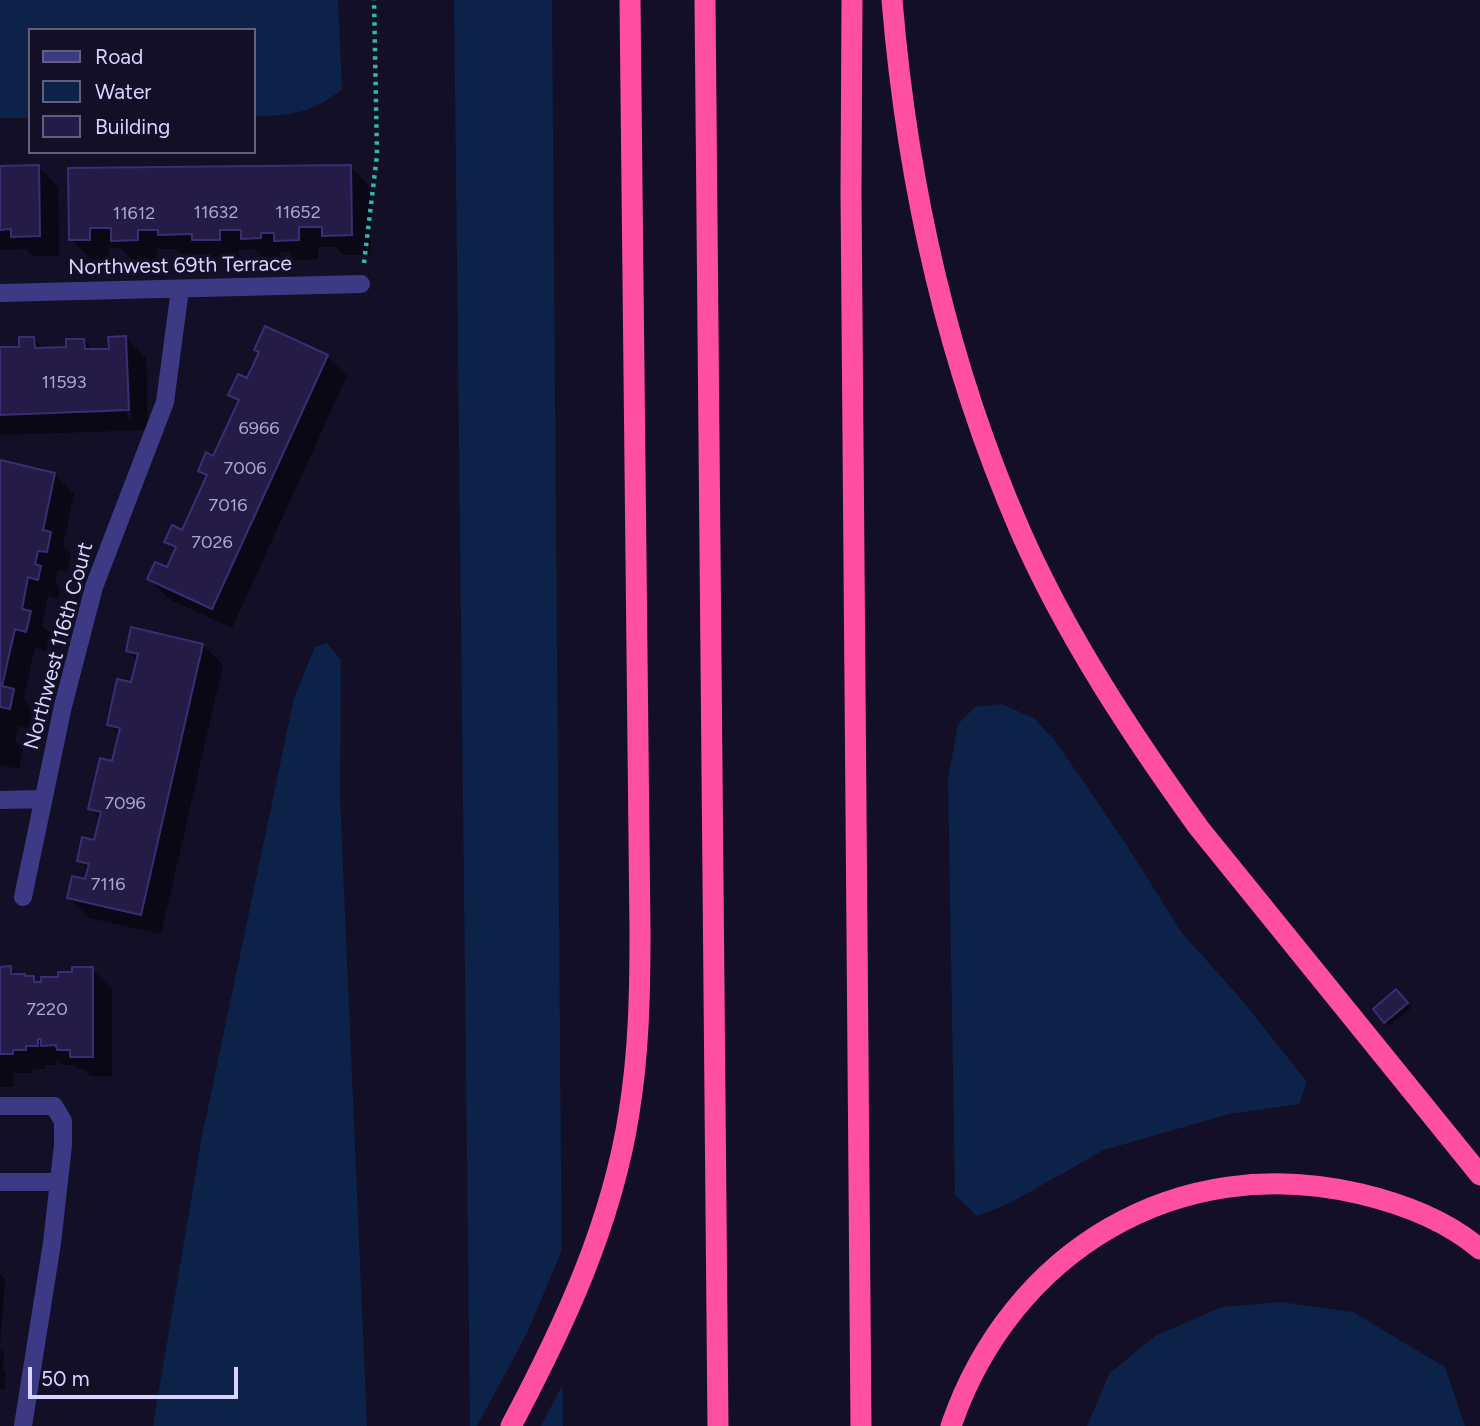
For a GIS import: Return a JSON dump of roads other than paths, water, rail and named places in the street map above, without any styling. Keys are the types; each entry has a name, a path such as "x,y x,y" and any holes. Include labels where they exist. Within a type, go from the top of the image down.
{"highway":[{"path":"511,1426 574,1298 612,1186 629,1114 640,997 630,0"},
{"path":"705,0 718,1426"},
{"path":"852,0 851,206 861,1426"},
{"path":"892,0 915,177 928,248 945,316 995,466 1032,554 1092,667 1155,766 1199,828 1480,1175"},
{"path":"951,1426 970,1376 1022,1298 1092,1237 1164,1203 1232,1187 1283,1183 1324,1186 1406,1207 1450,1229 1480,1249"}],"street":[{"name":"Northwest 69th Terrace","path":"0,293 361,284"},
{"name":"Northwest 116th Court","path":"23,897 63,706 94,587 165,402 180,289"},
{"path":"0,800 43,799"},
{"path":"0,1106 54,1106 63,1121 63,1145 52,1243 23,1426"},
{"path":"0,1182 59,1182"}],"water":[{"path":"0,0 338,0 342,90 301,112 256,116 256,28 28,28 28,118 0,118"},
{"path":"454,0 552,0 563,1426 470,1426"},
{"path":"327,643 341,660 340,797 367,1426 153,1426 201,1141 294,698 315,647"},
{"path":"1001,704 1034,718 1056,742 1122,838 1182,933 1241,999 1307,1082 1299,1104 1229,1114 1104,1150 1010,1203 977,1216 955,1195 948,779 958,724 975,707"},
{"path":"1281,1302 1353,1312 1445,1367 1465,1426 1087,1426 1109,1374 1155,1336 1222,1307"}]}
